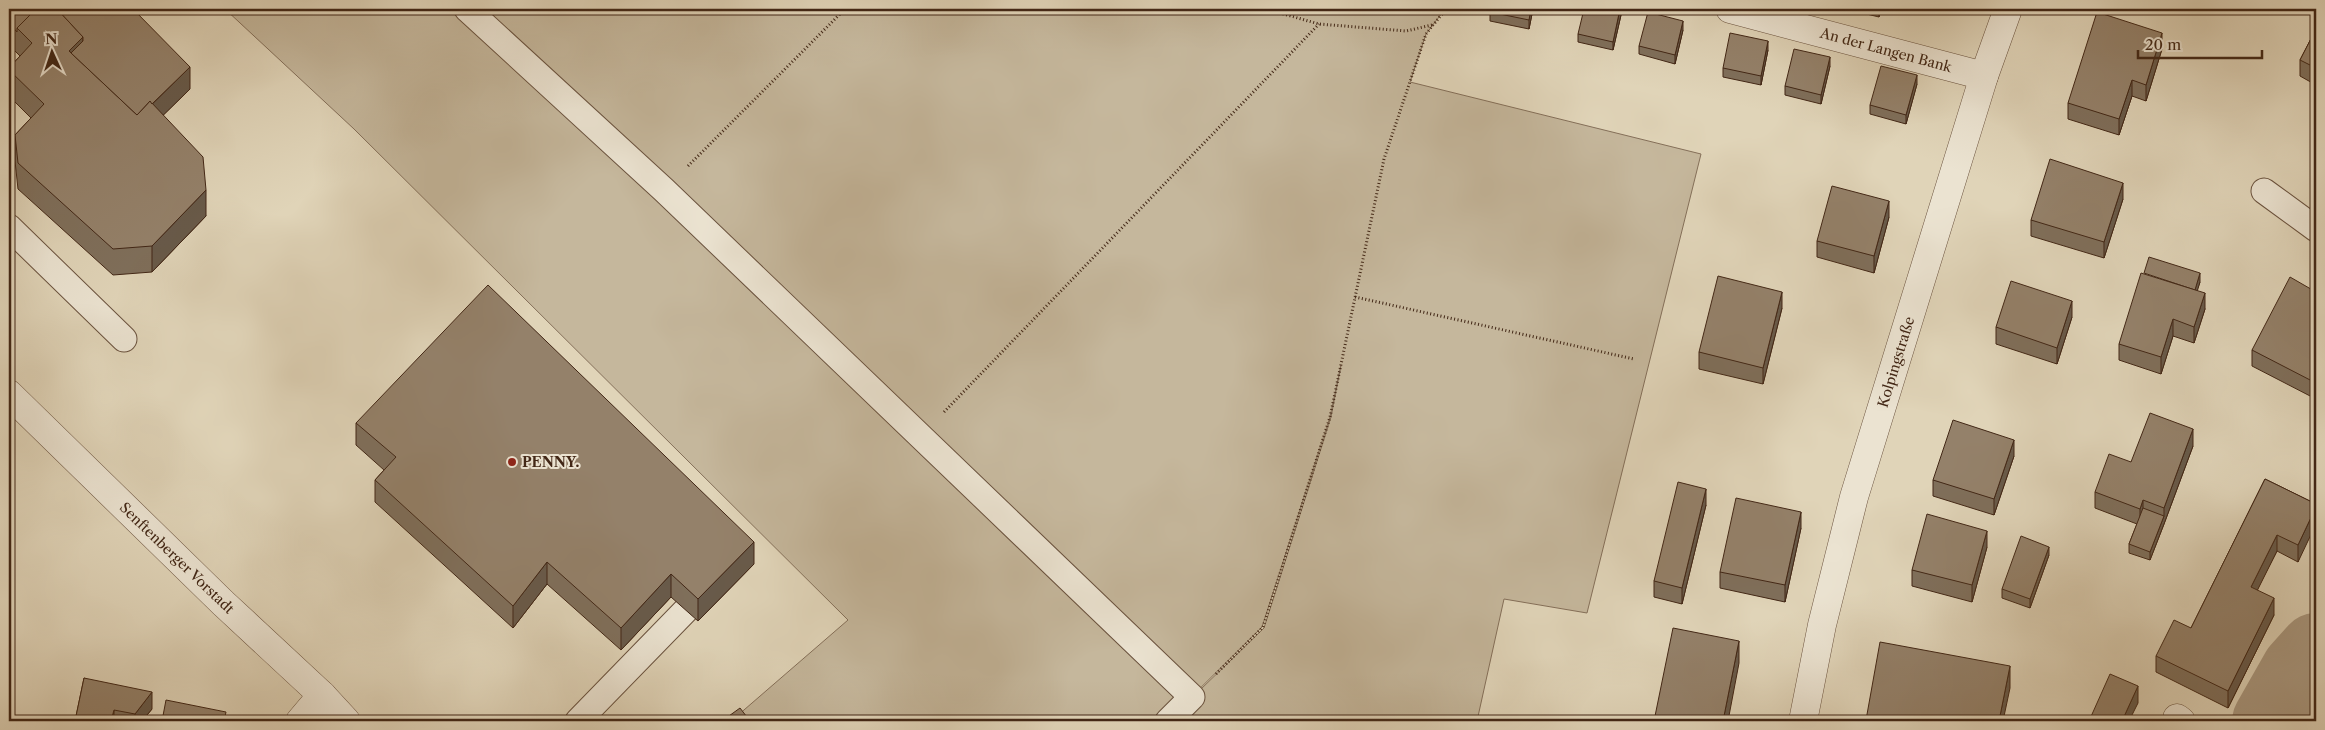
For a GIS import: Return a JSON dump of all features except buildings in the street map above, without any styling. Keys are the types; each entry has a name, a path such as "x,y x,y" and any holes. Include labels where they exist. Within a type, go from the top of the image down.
{"street":[{"name":"An der Langen Bank","path":"1730,9 1984,76"},
{"name":"Kolpingstraße","path":"1804,721 1822,625 1854,497 1984,76 2008,9"},
{"name":"Senftenberger Vorstadt","path":"9,394 223,603 322,695 346,721"},
{"path":"300,721 322,695"}],"lane":[{"path":"466,9 664,190 1192,697 1168,721"},
{"path":"2264,192 2316,229"},
{"path":"9,226 124,339"},
{"path":"578,721 686,610"}],"path":[{"path":"664,190 845,9"},
{"path":"1266,9 1319,24 1406,31 1433,25"},
{"path":"1192,697 1263,627 1330,417 1384,159 1426,34 1446,9"},
{"path":"920,437 1319,24"},
{"path":"1355,297 1634,359"}],"shaded area":[{"path":"225,9 1445,9 1426,34 1410,82 1701,154 1587,613 1504,599 1477,721 1168,721 1264,628 1331,417 1341,365 1330,417 1262,627 1167,721 742,721 737,716 848,620 354,129"}],"waterway":[{"path":"2269,721 2298,670 2316,650"}],"place":[{"name":"PENNY.","path":"512,462"}]}
